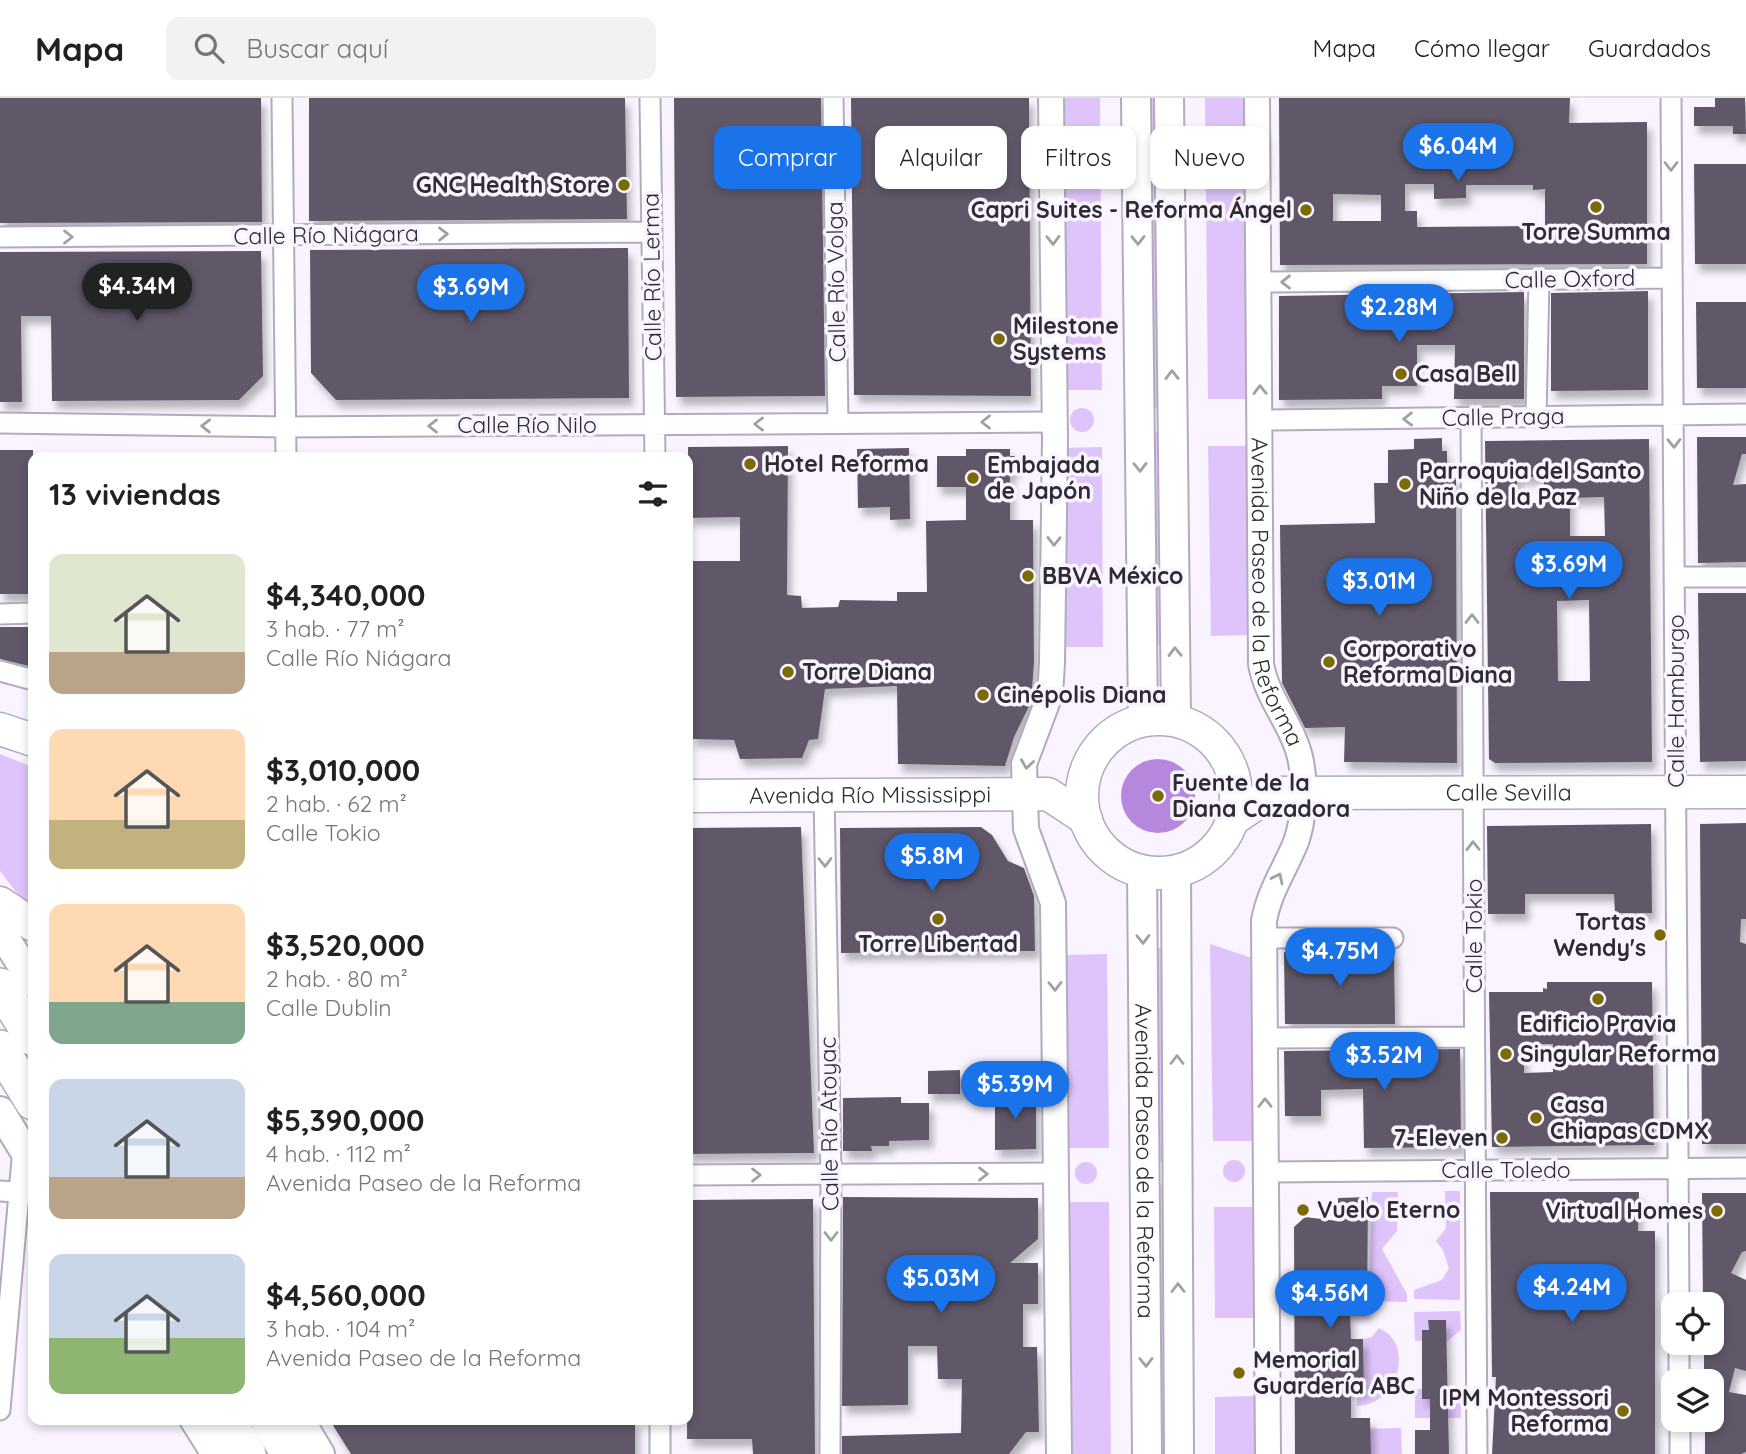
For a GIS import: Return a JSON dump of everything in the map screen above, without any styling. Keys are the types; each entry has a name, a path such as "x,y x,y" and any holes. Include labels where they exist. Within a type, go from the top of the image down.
{"highway":[{"path":"23,980 28,1009"},
{"path":"0,1048 28,1094"},
{"path":"231,1425 248,1454"},
{"path":"272,1425 289,1454"}],"main road":[{"path":"1136,98 1143,720"},
{"path":"1168,98 1176,720"},
{"path":"1143,720 1176,720 1201,730 1219,746 1231,768 1237,794 1232,820 1220,843 1201,861 1176,871 1142,871 1125,866 1104,850 1088,829 1082,804 1083,779 1092,756 1108,737 1129,724 1143,720"},
{"path":"0,729 28,738"},
{"path":"1038,794 1070,785 1088,767"},
{"path":"1231,768 1287,793"},
{"name":"Calle Sevilla","path":"1287,793 1746,792"},
{"name":"Avenida Río Mississippi","path":"693,796 824,793 1038,794"},
{"path":"1232,820 1287,793"},
{"path":"1038,794 1086,819"},
{"name":"Avenida Paseo de la Reforma","path":"1142,871 1147,1454"},
{"name":"Avenida Paseo de la Reforma","path":"1176,871 1179,1454"},
{"path":"0,902 28,922"},
{"path":"0,930 23,980"},
{"path":"0,1111 28,1157"},
{"path":"198,1425 216,1454"},
{"path":"303,1425 320,1454"}],"street":[{"path":"282,98 286,452"},
{"name":"Calle Río Lerma","path":"650,98 655,452"},
{"name":"Calle Río Volga","path":"833,98 838,424"},
{"path":"1051,98 1055,422 1052,663 1050,695 1024,764 1038,794 1026,830 1053,903 1059,1454"},
{"name":"Avenida Paseo de la Reforma","path":"1256,98 1261,664 1272,699 1296,744 1302,763 1287,793 1299,830 1267,904 1264,938 1268,1454"},
{"name":"Calle Hamburgo","path":"1671,98 1679,1292"},
{"name":"Calle Río Niágara","path":"0,237 652,232"},
{"name":"Calle Oxford","path":"1258,282 1672,278"},
{"path":"1536,417 1539,279"},
{"name":"Calle Praga","path":"1260,421 1746,414"},
{"name":"Calle Tokio","path":"1471,418 1477,1454"},
{"name":"Calle Río Nilo","path":"0,423 285,427 1055,422"},
{"path":"1675,577 1746,577"},
{"path":"0,614 28,613"},
{"path":"0,671 28,679"},
{"name":"Calle Río Atoyac","path":"824,793 831,1175 830,1454"},
{"path":"1264,938 1393,937"},
{"path":"1265,1038 1474,1037"},
{"path":"0,1410 2,1347 18,1192 28,1157"},
{"name":"Calle Toledo","path":"1266,1172 1746,1168"},
{"path":"693,1175 1056,1173"},
{"path":"660,1425 660,1454"},
{"path":"1680,1432 1680,1454"}],"shaded area":[{"path":"1059,98 1100,98 1100,126 1059,126"},
{"path":"1150,98 1155,98 1155,126 1150,126"},
{"path":"1205,98 1248,98 1248,126 1205,126"},
{"path":"1060,189 1101,189 1102,390 1062,390"},
{"path":"1151,189 1156,189 1158,408 1153,409"},
{"path":"1206,189 1249,189 1250,399 1208,399"},
{"path":"1082,408 1090,412 1094,420 1090,428 1082,432 1074,428 1070,420 1074,412"},
{"path":"1153,432 1157,432 1160,645 1156,645"},
{"path":"1208,446 1250,446 1252,635 1211,636"},
{"path":"1102,447 1103,647 1063,647 1062,448"},
{"path":"0,754 28,765 28,907 0,871"},
{"name":"Fuente de la Diana Cazadora","path":"1158,759 1172,762 1184,770 1192,782 1195,796 1192,810 1184,822 1172,830 1158,833 1144,830 1132,822 1124,810 1121,796 1124,782 1132,770 1144,762"},
{"path":"1210,944 1252,958 1254,1141 1213,1141"},
{"path":"1156,948 1161,948 1163,1162 1159,1163"},
{"path":"1107,954 1109,1148 1067,1148 1065,955"},
{"path":"1234,1160 1242,1163 1245,1171 1242,1179 1234,1182 1226,1179 1223,1171 1226,1163"},
{"path":"1086,1162 1096,1169 1097,1173 1090,1183 1086,1184 1076,1177 1075,1173 1082,1163"},
{"path":"1159,1185 1163,1185 1166,1454 1161,1454"},
{"path":"1445,1191 1460,1191 1460,1300 1414,1299 1414,1290 1442,1280 1449,1268 1443,1250 1436,1241 1446,1228"},
{"path":"1372,1192 1398,1192 1397,1231 1382,1249 1407,1294 1407,1302 1350,1301 1350,1292 1369,1291"},
{"path":"1068,1202 1109,1202 1111,1454 1070,1454"},
{"path":"1214,1207 1254,1207 1255,1318 1215,1318"},
{"path":"1460,1311 1461,1330 1446,1342 1428,1321 1429,1330 1422,1330 1422,1341 1415,1341 1414,1312"},
{"path":"1379,1328 1391,1336 1397,1347 1397,1373 1382,1396 1371,1403 1357,1406 1357,1390 1364,1390 1363,1339 1372,1337"},
{"path":"1446,1387 1461,1399 1461,1418 1415,1418 1415,1389 1422,1389 1422,1399 1430,1399 1430,1409 1445,1409"},
{"path":"1256,1396 1256,1454 1215,1454 1215,1397"},
{"path":"1401,1428 1402,1454 1371,1454 1351,1429"}],"building":[{"path":"0,98 261,98 262,222 0,223"},
{"path":"309,98 625,98 627,219 309,221"},
{"path":"674,98 821,98 821,126 714,126 714,189 822,189 825,396 676,397"},
{"path":"851,98 1029,98 1029,126 1021,126 1021,189 1030,189 1031,396 854,395 852,189 861,189 861,126 851,126"},
{"path":"1279,98 1570,98 1569,123 1647,122 1647,264 1280,265","holes":["1405,184 1434,184 1434,199 1466,198 1466,185 1533,185 1533,190 1545,189 1545,226 1417,227 1417,211 1405,211","1333,194 1381,195 1381,221 1333,221"]},
{"path":"1715,98 1745,98 1746,134 1733,134 1733,126 1694,126 1694,107 1715,107"},
{"path":"1694,164 1746,164 1746,264 1695,264"},
{"path":"628,248 629,398 336,400 311,373 310,250"},
{"path":"261,251 263,376 239,400 52,401 51,316 21,316 22,402 0,402 0,252"},
{"path":"1648,291 1648,390 1551,391 1551,293"},
{"path":"1524,292 1524,399 1454,399 1455,345 1417,345 1417,386 1382,386 1382,399 1279,400 1279,296"},
{"path":"1696,302 1746,302 1746,388 1697,388"},
{"path":"1697,437 1746,437 1746,454 1742,454 1733,485 1746,484 1746,562 1698,563"},
{"path":"1442,438 1442,451 1447,451 1447,477 1456,477 1457,763 1344,762 1345,727 1305,728 1282,683 1280,525 1375,523 1374,483 1388,483 1388,450 1414,449 1414,439"},
{"path":"1649,439 1652,762 1495,763 1489,759 1485,441","holes":["1517,477 1544,477 1544,503 1517,503","1604,497 1605,536 1570,536 1570,498","1589,600 1590,681 1558,681 1557,601"]},
{"path":"788,446 787,595 801,596 802,608 838,607 840,600 897,601 897,592 927,592 926,521 966,520 966,487 937,487 937,456 966,456 966,449 1010,449 1010,456 1015,456 1015,470 1010,470 1010,520 1033,520 1034,662 1031,702 1014,737 1005,766 898,764 897,686 825,689 818,739 809,740 802,758 740,759 734,740 693,739 693,561 740,561 740,517 693,518 693,452 688,452 688,447"},
{"path":"909,448 910,519 890,520 890,507 858,508 857,449"},
{"path":"0,450 33,450 28,452 28,594 0,594"},
{"path":"1698,593 1746,593 1746,761 1700,762"},
{"path":"0,627 28,627 28,666 0,659"},
{"path":"1746,823 1746,919 1741,919 1740,942 1746,944 1746,1144 1702,1144 1700,824"},
{"path":"1651,824 1652,913 1615,913 1614,894 1525,894 1525,914 1488,914 1487,826"},
{"path":"801,827 814,1153 693,1154 693,828"},
{"name":"Torre Libertad","path":"981,827 992,835 1008,861 1024,868 1034,896 1035,951 841,953 840,828"},
{"path":"1284,952 1394,952 1395,1024 1285,1024"},
{"path":"1547,982 1652,982 1654,1145 1492,1147 1489,992 1543,992 1543,988 1547,989","holes":["1524,1044 1553,1044 1553,1072 1524,1073"]},
{"path":"1460,1049 1461,1147 1364,1148 1363,1089 1321,1090 1321,1116 1285,1116 1284,1051"},
{"path":"960,1070 960,1094 928,1094 928,1071"},
{"path":"995,1093 1036,1093 1036,1149 995,1150"},
{"path":"901,1097 901,1103 929,1103 929,1140 889,1141 889,1146 871,1146 872,1151 843,1151 843,1098"},
{"path":"1490,1192 1639,1192 1638,1231 1655,1231 1655,1454 1492,1454 1496,1377 1492,1377"},
{"path":"1702,1193 1746,1193 1746,1251 1742,1252 1731,1273 1746,1280 1746,1371 1735,1368 1729,1392 1746,1395 1746,1452 1741,1454 1705,1454 1705,1432 1724,1432 1724,1369 1704,1369 1704,1355 1724,1355 1724,1292 1703,1292"},
{"path":"843,1197 1038,1198 1038,1239 1010,1263 1038,1263 1038,1304 1023,1304 1023,1347 1037,1347 1039,1432 1026,1432 1009,1454 842,1454 842,1436 961,1433 962,1379 938,1379 937,1346 908,1346 908,1405 842,1406"},
{"path":"1368,1197 1367,1312 1350,1312 1351,1339 1363,1339 1364,1390 1351,1390 1351,1418 1370,1418 1371,1454 1295,1454 1294,1227 1305,1217 1338,1221 1338,1198"},
{"path":"813,1199 815,1454 753,1454 752,1439 687,1439 687,1425 693,1425 693,1200"},
{"path":"1428,1320 1446,1320 1449,1454 1415,1454 1415,1430 1430,1430 1430,1399 1422,1399 1422,1330 1429,1330"},
{"path":"333,1425 635,1425 635,1454 351,1454"}],"place":[{"name":"GNC Health Store","path":"624,185"},
{"name":"Torre Summa","path":"1596,207"},
{"name":"Capri Suites - Reforma Ángel","path":"1306,210"},
{"name":"Milestone Systems","path":"999,339"},
{"name":"Casa Bell","path":"1401,374"},
{"name":"Hotel Reforma","path":"750,464"},
{"name":"Embajada de Japón","path":"973,478"},
{"name":"Parroquia del Santo Niño de la Paz","path":"1405,484"},
{"name":"BBVA México","path":"1028,576"},
{"name":"Corporativo Reforma Diana","path":"1329,662"},
{"name":"Torre Diana","path":"788,672"},
{"name":"Cinépolis Diana","path":"983,695"},
{"name":"Fuente de la Diana Cazadora","path":"1158,796"},
{"name":"Torre Libertad","path":"938,919"},
{"name":"Tortas Wendy's","path":"1660,935"},
{"name":"Edificio Pravia","path":"1598,999"},
{"name":"Singular Reforma","path":"1506,1054"},
{"name":"Casa Chiapas CDMX","path":"1536,1118"},
{"name":"7-Eleven","path":"1502,1138"},
{"name":"Vuelo Eterno","path":"1303,1210"},
{"name":"Virtual Homes","path":"1717,1211"},
{"name":"Memorial Guardería ABC","path":"1239,1373"},
{"name":"IPM Montessori Reforma","path":"1623,1411"}]}
